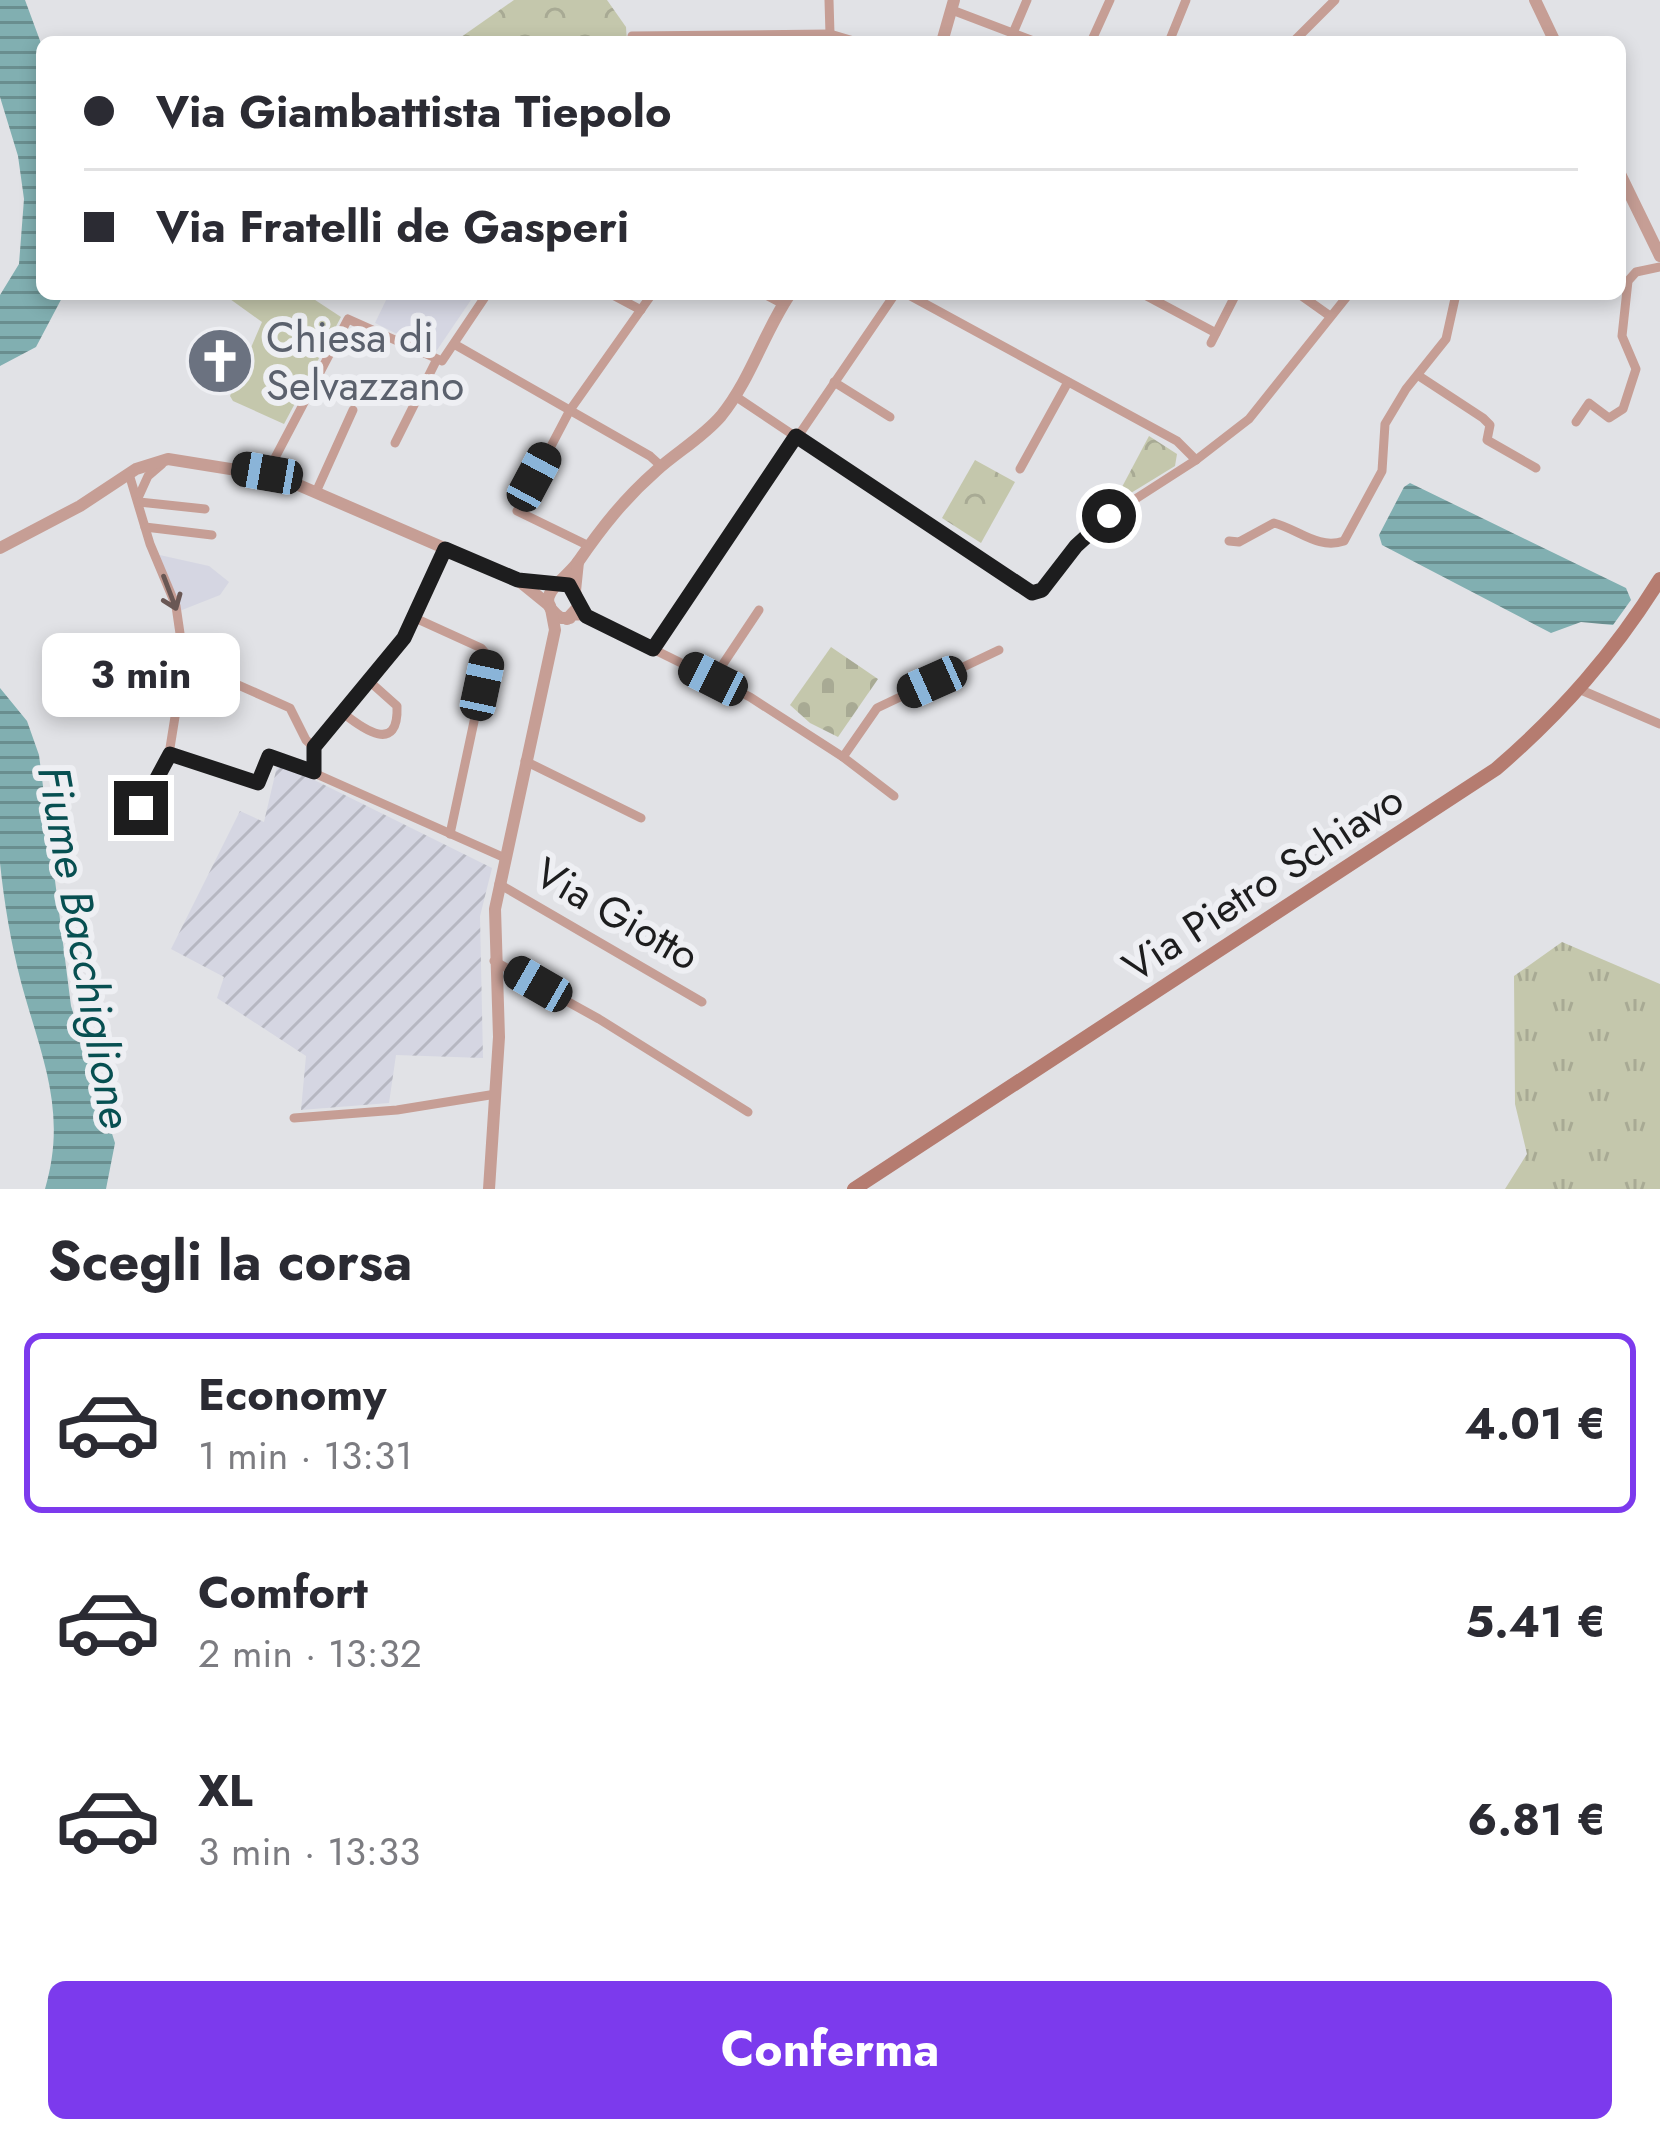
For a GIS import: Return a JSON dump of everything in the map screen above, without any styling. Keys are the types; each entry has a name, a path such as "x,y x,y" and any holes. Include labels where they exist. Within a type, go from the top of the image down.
{"main road":[{"name":"Via Pietro Schiavo","path":"854,1189 1514,754 1581,690 1660,579"}],"street":[{"path":"830,0 830,34"},
{"path":"1013,33 1027,0"},
{"path":"1094,36 1110,0"},
{"path":"1171,36 1186,0"},
{"path":"1299,36 1336,0"},
{"path":"1535,0 1553,36"},
{"path":"944,36 953,5 1021,36"},
{"path":"632,36 837,36"},
{"path":"1626,192 1660,256"},
{"path":"1626,299 1628,281 1636,272 1660,267"},
{"path":"267,473 348,319 436,362 442,361 483,300"},
{"path":"622,300 641,310"},
{"path":"587,544 517,511 570,410 648,300"},
{"path":"489,1189 500,1036 494,961 499,884 555,629 547,596 613,512 710,428 735,396 786,300"},
{"path":"653,649 891,300"},
{"path":"918,300 1178,441 1196,460"},
{"path":"1153,300 1214,338 1233,300"},
{"path":"1307,300 1330,316"},
{"path":"735,396 1034,592 1042,590 1076,546 1109,516 1196,460 1266,402 1344,300"},
{"path":"1229,541 1239,542 1274,523 1317,542 1343,542 1382,471 1385,424 1446,339 1455,300"},
{"path":"1576,422 1589,403 1610,418 1623,409 1636,369 1622,335 1626,300"},
{"path":"454,344 661,466"},
{"path":"395,443 436,362"},
{"path":"1419,376 1484,418 1490,425 1487,440 1536,468"},
{"path":"834,382 890,417"},
{"path":"1020,470 1068,382"},
{"path":"316,492 353,410"},
{"path":"139,500 143,485 168,459"},
{"path":"0,548 80,506 135,470 168,459 267,473 518,580 569,585 577,609 713,679 844,757 894,796"},
{"path":"135,470 143,485"},
{"path":"135,470 145,527 176,606 184,661 170,754 141,808"},
{"path":"139,500 206,509"},
{"path":"145,527 212,535"},
{"path":"314,772 314,747 404,638 445,549"},
{"path":"555,629 577,609 578,561"},
{"path":"518,580 561,618 577,609"},
{"path":"713,679 758,610"},
{"path":"415,618 481,648 488,656 450,834"},
{"path":"844,757 877,708 999,650"},
{"path":"184,661 290,708 314,747"},
{"path":"343,712 369,734 389,732 398,715 397,706 369,681"},
{"path":"1581,690 1660,724"},
{"path":"170,754 258,783 269,756 505,858"},
{"path":"525,761 641,818"},
{"name":"Via Giotto","path":"499,884 702,1002"},
{"path":"494,961 599,1019 748,1112"},
{"path":"294,1118 397,1110 496,1094"}],"shaded area":[{"path":"386,300 471,300 435,353 375,323"},
{"path":"155,554 209,566 229,582 220,595 177,612"},
{"path":"278,762 492,868 480,916 483,1058 396,1055 389,1103 301,1110 306,1056 217,998 224,977 171,949 240,811 264,822"}],"green space":[{"path":"514,0 607,0 626,27 627,36 463,36"},
{"path":"231,300 315,300 341,317 284,424 230,396 262,322"},
{"path":"1149,436 1177,454 1175,466 1113,504"},
{"path":"975,460 1015,482 981,543 942,518"},
{"path":"831,647 878,679 838,737 810,723 790,705"},
{"path":"1562,942 1660,984 1660,1189 1505,1189 1527,1154 1515,1104 1514,976"}],"water":[{"path":"0,0 25,0 38,36 36,300 61,300 36,347 0,366 0,295 19,264 24,199 18,156 0,97"},
{"path":"1410,483 1626,588 1631,600 1613,625 1581,622 1551,633 1382,545 1379,535"},
{"path":"0,688 27,721 39,755 71,1006 115,1143 106,1189 45,1189 53,1109 14,953 0,863"}],"place":[{"name":"Chiesa di Selvazzano","path":"220,361"}],"route":[{"path":"141,808 170,754 258,783 269,756 314,772 314,747 404,638 445,549 518,580 569,585 586,616 653,649 796,436 1032,593 1042,590 1076,546 1109,516"}],"water label":[{"name":"Fiume Bacchiglione","path":"85,947"}]}
